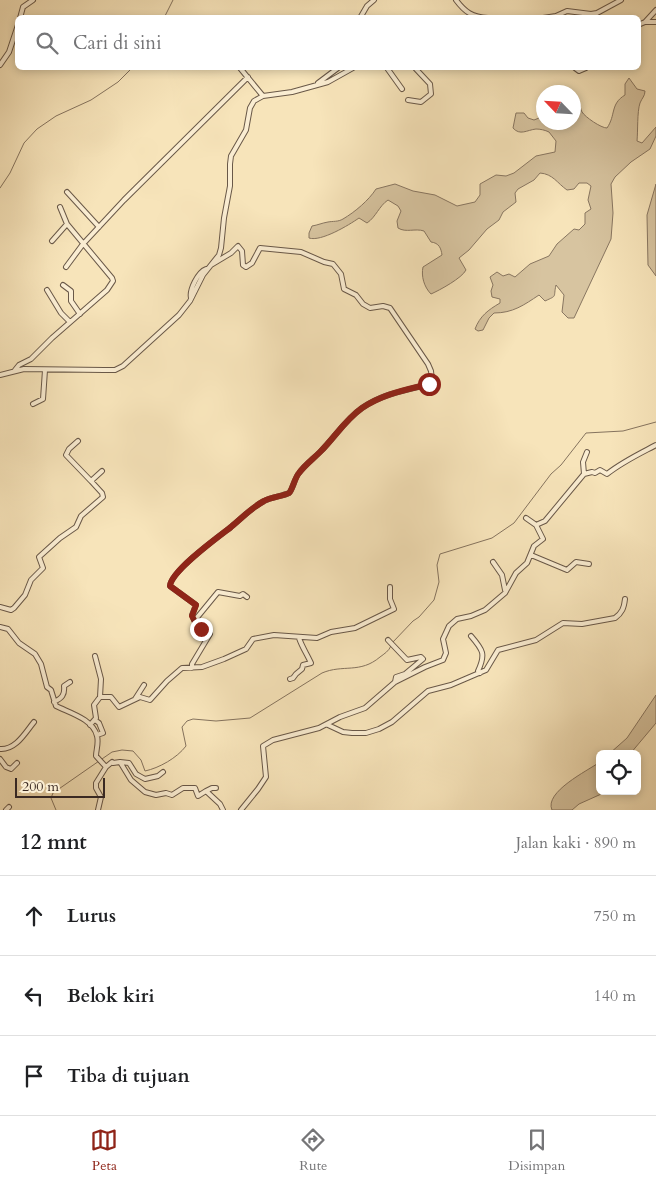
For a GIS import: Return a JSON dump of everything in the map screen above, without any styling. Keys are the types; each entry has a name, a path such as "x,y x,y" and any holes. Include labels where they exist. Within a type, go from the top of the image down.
{"street":[{"path":"21,15 24,7 33,0"},
{"path":"362,15 367,6 374,0"},
{"path":"456,0 465,11 474,15"},
{"path":"558,15 566,11 597,13 621,0"},
{"path":"645,22 656,10"},
{"path":"641,24 656,22"},
{"path":"0,65 12,45 15,35"},
{"path":"242,70 264,96"},
{"path":"317,84 335,70"},
{"path":"0,375 15,370 119,369 185,308 207,269 216,259 222,248 224,218 230,186 231,156 245,132 254,101 264,96 328,82 349,70"},
{"path":"388,70 402,89"},
{"path":"408,100 421,102 431,94 430,84 417,70"},
{"path":"66,267 83,244 99,227 248,77"},
{"path":"68,192 99,227"},
{"path":"15,370 19,365 31,359 107,290 112,281 112,278 67,224 60,207"},
{"path":"52,240 67,224"},
{"path":"192,668 192,664 210,636 209,633 197,626 192,615 196,605 170,586 170,582 178,572 212,541 258,504 269,498 288,493 300,472 357,412 384,395 429,384 432,380 428,364 390,308 383,306 370,308 363,304 356,294 344,289 341,274 333,264 301,252 260,248 252,263 245,267 243,265 242,251 238,246 210,265"},
{"path":"63,285 71,291 71,302 80,314"},
{"path":"47,290 61,313 70,322"},
{"path":"33,404 43,400 45,370"},
{"path":"0,607 11,610 14,608 25,595 31,580 43,568 39,558 60,538 76,527 81,516 103,497 102,493 66,455 68,449 78,441"},
{"path":"536,525 545,520 584,474 595,473 600,470 607,474 619,464 631,460 642,451 656,445"},
{"path":"584,474 583,462 587,452"},
{"path":"91,481 102,471"},
{"path":"240,810 266,777 263,746 273,740 328,725 340,717 365,708 395,682 443,660 446,653 443,639 449,626 457,618 471,616 485,610 505,592 516,573 527,563 534,546 543,539 536,525 526,518"},
{"path":"531,555 567,570 571,564 576,562 589,564"},
{"path":"493,562 502,575 505,592"},
{"path":"97,736 103,733 96,720 94,704 100,698 111,697 119,707 141,697 150,700 182,668 204,667 244,651 255,638 274,635 314,638 331,632 343,631 385,614 394,608 390,596 390,587"},
{"path":"195,620 218,592 227,592 239,596 243,594 246,597"},
{"path":"328,725 348,733 357,734 374,731 392,722 428,692 451,685 488,668 494,654 498,650 536,640 558,625 568,622 582,624 615,618 624,609 625,599"},
{"path":"0,627 8,629 19,643 35,654 41,664 54,702 90,725 97,736 97,758 105,766"},
{"path":"471,636 483,653 483,660 478,671 480,673"},
{"path":"290,679 302,669 303,665 311,663 299,638"},
{"path":"392,643 408,660 423,659 396,678 395,682"},
{"path":"95,656 101,679 100,698"},
{"path":"54,702 61,698 64,693 64,686 70,682"},
{"path":"135,699 144,685"},
{"path":"90,725 96,720"},
{"path":"0,750 15,745 34,722"},
{"path":"0,759 3,764 11,769 17,763"},
{"path":"98,810 101,797 96,788 96,783 105,766 112,762 129,763 136,774 146,779 158,776 163,772"},
{"path":"120,762 132,780 146,792 156,795 166,793 172,795 183,788 190,788 196,789 198,796 212,788 216,788"},
{"path":"206,791 220,804 223,810"}],"shaded area":[{"path":"629,78 637,89 645,91 639,107 637,141 642,143 656,127 656,136 650,149 631,162 615,177 611,184 613,213 611,239 574,318 568,318 562,312 564,295 556,285 552,298 545,301 539,295 513,310 494,313 483,330 478,331 475,329 479,320 500,303 500,299 492,297 493,285 490,277 497,272 503,276 509,274 515,277 530,264 549,256 557,244 574,229 579,230 585,224 585,213 591,209 588,200 591,186 587,183 579,183 574,189 567,190 552,177 540,173 534,180 518,189 515,193 516,202 503,212 499,220 487,229 469,250 459,258 466,270 464,273 450,284 431,294 424,281 423,267 442,255 440,248 436,243 431,242 424,231 398,228 397,221 401,211 398,206 388,200 367,223 359,218 320,238 309,238 312,226 341,220 361,206 376,189 395,184 413,191 435,195 457,206 475,202 480,195 480,184 496,175 506,176 514,173 536,156 555,152 556,141 549,132 542,130 581,130 581,110 597,124 607,128 617,102 625,95 625,84"},
{"path":"516,113 524,113 528,118 536,119 536,129 518,132 513,128"},
{"path":"656,184 656,276 648,265 647,215"},
{"path":"656,695 656,723 633,750 614,750 627,738"},
{"path":"596,764 596,795 599,795 579,804 572,810 552,810 551,803 554,796 577,776"}],"waterway":[{"path":"166,15 173,0"},
{"path":"0,188 10,173 24,143 37,129 56,116 91,100 118,82 130,70"},
{"path":"393,642 434,600 439,582 437,565 440,554 492,538 514,523 551,474 561,465 586,433 623,431 656,422"},
{"path":"56,810 51,798 53,793 112,752 122,750 133,751 141,760 145,771 156,768 173,758 186,746 182,727 187,721 193,719 216,721 250,718 322,673 330,670 358,667 373,662 385,654 391,646"}],"route":[{"path":"201,629 192,616 196,605 171,588 169,584 178,572 196,554 258,504 269,498 288,493 300,472 351,416 363,407 384,395 429,384"}]}
